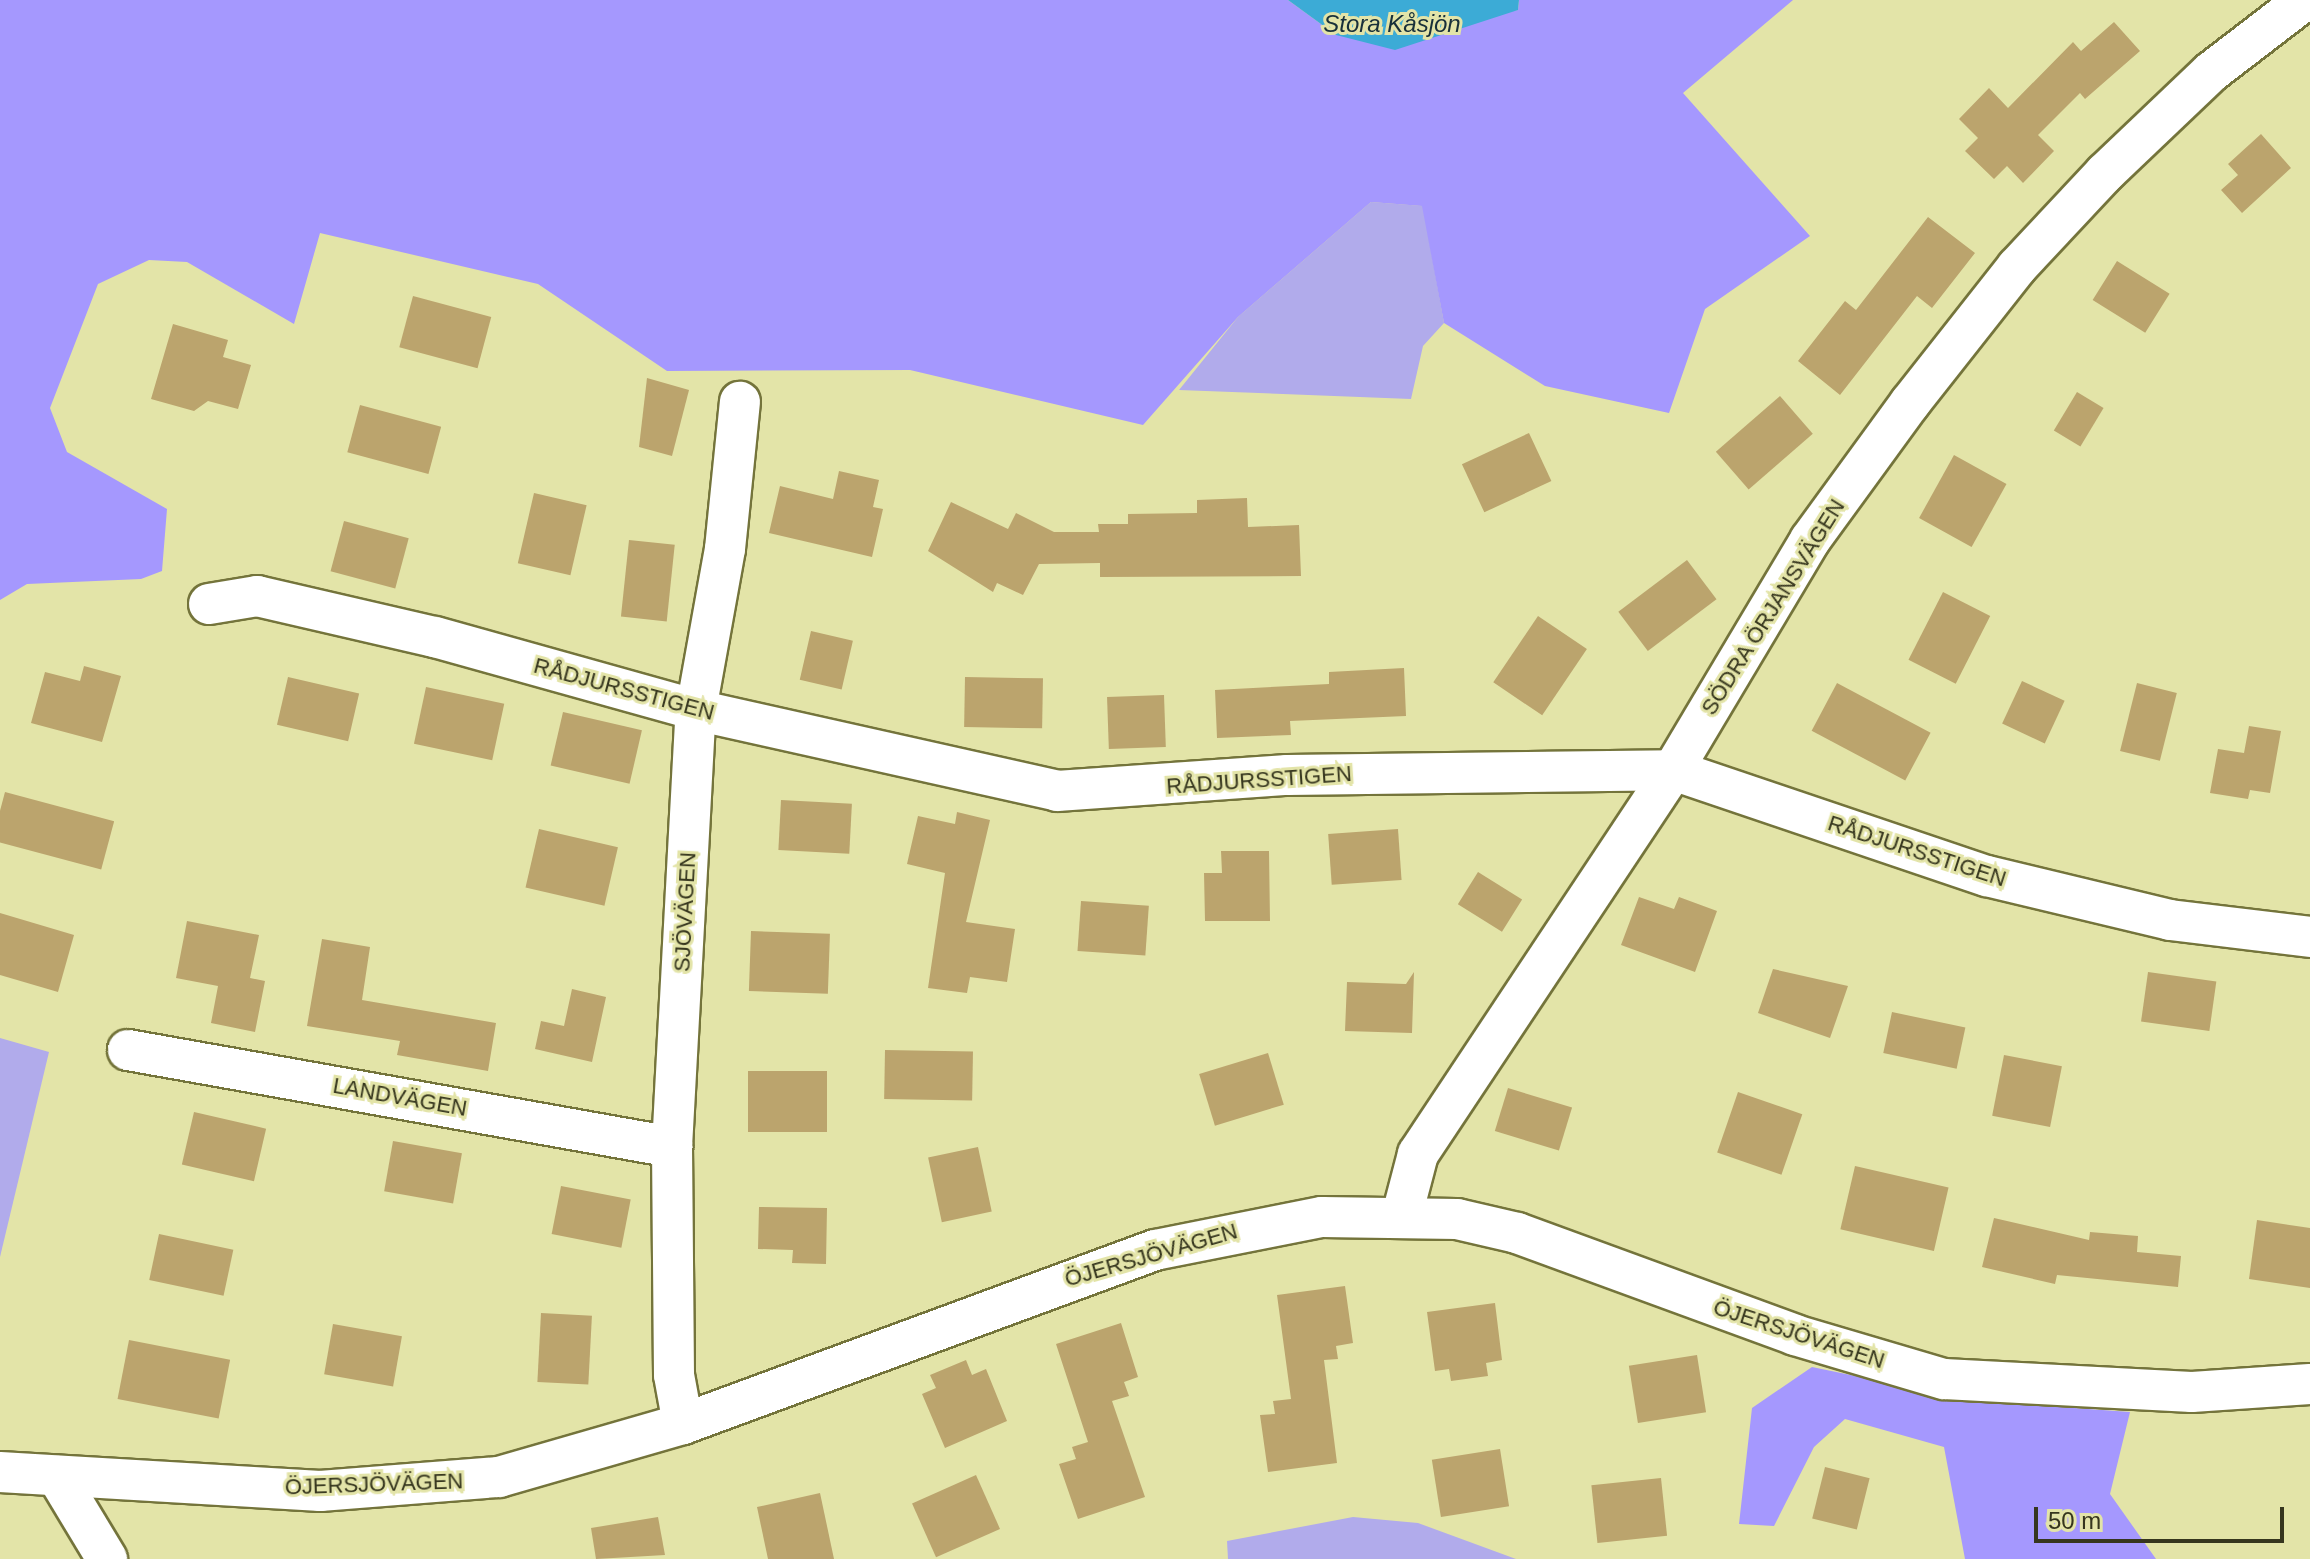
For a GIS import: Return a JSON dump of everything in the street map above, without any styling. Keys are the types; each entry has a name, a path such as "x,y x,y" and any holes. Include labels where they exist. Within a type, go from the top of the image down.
{"street":[{"name":"SÖDRA ÖRJANSVÄGEN","path":"1402,1215 1418,1154 1673,770 1810,540 2017,267 2211,72 2305,0"},
{"name":"SJÖVÄGEN","path":"683,1424 674,1375 672,1147 696,710 725,549 740,402"},
{"name":"RÅDJURSSTIGEN","path":"209,604 257,596 435,637 696,710 1085,793 1287,775 1673,770 2002,880 2170,920 2310,937"},
{"name":"LANDVÄGEN","path":"128,1050 672,1147"},
{"name":"ÖJERSJÖVÄGEN","path":"0,1472 320,1491 421,1487 574,1460 683,1424 1155,1250 1263,1224 1402,1215 1517,1233 1795,1335 1944,1379 2192,1392 2310,1384"},
{"path":"57,1476 107,1559"}],"shaded area":[{"path":"0,0 1288,0 1336,35 1518,10 1519,0 1793,0 1683,93 1810,236 1705,309 1669,413 1545,386 1444,323 1422,206 1371,202 1238,317 1143,425 910,370 667,371 538,284 320,233 294,324 187,262 149,260 98,284 50,408 67,452 167,509 162,571 141,579 27,584 0,600"},
{"path":"1371,202 1423,206 1444,323 1423,346 1411,399 1179,390 1238,317"},
{"path":"0,1038 49,1052 0,1257"},
{"path":"1812,1367 1976,1401 2130,1412 2110,1494 2156,1559 1965,1559 1944,1447 1845,1419 1814,1447 1774,1526 1739,1524 1752,1408"},
{"path":"1353,1517 1418,1523 1516,1559 1228,1559 1227,1541"}],"water":[{"name":"Stora Kåsjön","path":"1288,0 1519,0 1518,10 1395,50 1336,35"}],"building":[{"path":"2114,22 2140,51 2085,99 2080,93 2038,135 2054,151 2023,183 2007,166 1994,179 1965,151 1978,138 1959,119 1989,88 2008,108 2073,42 2081,51"},
{"path":"2261,134 2291,168 2242,213 2221,190 2238,175 2228,164"},
{"path":"1928,217 1975,253 1932,308 1917,296 1840,395 1798,361 1845,301 1856,310"},
{"path":"2117,261 2170,294 2145,333 2093,300"},
{"path":"413,296 491,317 478,368 399,347"},
{"path":"173,324 228,340 223,357 251,365 238,409 208,401 194,411 151,399"},
{"path":"647,378 689,390 672,456 639,447"},
{"path":"2077,392 2104,408 2080,447 2054,431"},
{"path":"1780,396 1813,434 1749,490 1716,452"},
{"path":"360,405 441,427 428,474 347,452"},
{"path":"1529,433 1551,481 1484,512 1462,464"},
{"path":"1954,455 2006,484 1972,547 1919,518"},
{"path":"839,471 879,480 873,507 883,509 872,557 769,533 780,486 833,499"},
{"path":"534,493 587,505 570,575 518,563"},
{"path":"1247,498 1248,527 1299,525 1301,576 1100,577 1100,563 1039,564 1023,595 997,583 993,592 928,551 951,502 1008,529 1016,513 1054,532 1099,532 1098,524 1128,524 1128,514 1197,513 1197,500"},
{"path":"344,521 409,538 395,589 331,571"},
{"path":"629,540 675,545 667,621 621,617"},
{"path":"1687,560 1716,599 1648,651 1618,612"},
{"path":"1943,592 1990,616 1956,684 1908,660"},
{"path":"1538,616 1587,649 1542,715 1493,682"},
{"path":"811,631 853,641 842,689 800,680"},
{"path":"84,666 121,676 102,742 31,723 45,672 80,681"},
{"path":"1404,668 1406,716 1290,721 1291,735 1217,738 1215,690 1329,684 1329,672"},
{"path":"288,677 359,693 348,741 277,725"},
{"path":"965,677 1043,678 1042,728 964,727"},
{"path":"2022,681 2065,701 2045,743 2002,724"},
{"path":"1837,683 1931,733 1905,780 1812,731"},
{"path":"2137,683 2177,693 2160,761 2120,751"},
{"path":"426,687 504,704 492,760 414,744"},
{"path":"1164,695 1166,747 1109,749 1107,697"},
{"path":"563,712 642,730 630,784 551,766"},
{"path":"2249,726 2281,731 2270,793 2250,790 2248,799 2210,793 2218,749 2244,753"},
{"path":"5,792 114,821 101,870 0,842 0,811"},
{"path":"781,800 852,804 849,854 778,850"},
{"path":"957,812 990,820 966,922 1015,929 1007,982 970,977 967,993 928,988 945,873 907,864 918,816 955,824"},
{"path":"539,829 618,847 604,906 526,887"},
{"path":"1398,829 1402,880 1332,885 1328,834"},
{"path":"1221,851 1269,851 1270,921 1205,921 1204,873 1222,873"},
{"path":"1478,872 1522,900 1502,932 1458,904"},
{"path":"1639,897 1674,909 1679,897 1717,911 1695,972 1621,945"},
{"path":"1081,901 1149,906 1145,956 1078,951"},
{"path":"0,913 74,935 58,992 0,975"},
{"path":"187,921 259,935 250,978 265,981 255,1032 211,1023 218,986 176,978"},
{"path":"751,931 830,934 828,994 749,991"},
{"path":"322,939 370,947 362,1000 496,1023 488,1071 397,1055 400,1041 307,1026"},
{"path":"1773,969 1848,986 1830,1038 1758,1013"},
{"path":"1414,972 1412,1033 1345,1031 1347,982 1406,984"},
{"path":"2148,972 2216,982 2209,1031 2141,1022"},
{"path":"572,989 606,997 592,1062 535,1049 541,1021 564,1026"},
{"path":"1892,1012 1965,1028 1957,1069 1883,1053"},
{"path":"885,1050 973,1052 972,1101 884,1099"},
{"path":"1268,1053 1284,1105 1215,1126 1199,1074"},
{"path":"2004,1055 2062,1066 2050,1127 1992,1116"},
{"path":"748,1071 827,1071 827,1132 748,1132"},
{"path":"1508,1088 1572,1108 1559,1151 1495,1131"},
{"path":"1738,1092 1802,1114 1781,1175 1717,1153"},
{"path":"194,1112 266,1129 254,1181 182,1165"},
{"path":"393,1141 462,1153 453,1203 384,1191"},
{"path":"978,1147 992,1212 942,1222 928,1158"},
{"path":"1855,1166 1949,1188 1934,1251 1840,1229"},
{"path":"561,1186 631,1200 621,1248 552,1234"},
{"path":"759,1207 827,1208 826,1264 792,1263 793,1250 758,1249"},
{"path":"1994,1218 2089,1240 2090,1232 2138,1236 2137,1252 2181,1256 2178,1287 2057,1275 2055,1284 1982,1267"},
{"path":"2257,1220 2310,1228 2310,1288 2249,1279"},
{"path":"159,1234 233,1250 224,1296 149,1280"},
{"path":"1345,1286 1353,1343 1336,1346 1338,1359 1324,1360 1337,1463 1268,1472 1260,1415 1275,1414 1273,1401 1291,1399 1277,1295"},
{"path":"1495,1303 1502,1360 1486,1363 1488,1376 1451,1381 1449,1369 1435,1371 1427,1312"},
{"path":"541,1313 592,1316 588,1385 537,1382"},
{"path":"1121,1323 1138,1377 1124,1382 1129,1396 1112,1401 1145,1497 1078,1519 1059,1464 1076,1459 1072,1447 1088,1442 1056,1344"},
{"path":"333,1324 402,1336 393,1386 324,1374"},
{"path":"129,1340 230,1360 219,1419 118,1399"},
{"path":"1697,1355 1706,1412 1638,1423 1629,1366"},
{"path":"966,1360 972,1375 986,1369 1007,1421 945,1448 922,1394 936,1388 930,1375"},
{"path":"1500,1449 1509,1506 1441,1517 1432,1460"},
{"path":"1825,1467 1870,1478 1857,1530 1812,1518"},
{"path":"976,1475 1000,1529 936,1557 912,1503"},
{"path":"1661,1478 1667,1536 1597,1543 1591,1485"},
{"path":"820,1493 834,1559 768,1559 757,1507"},
{"path":"658,1517 665,1555 596,1559 591,1528"}]}
